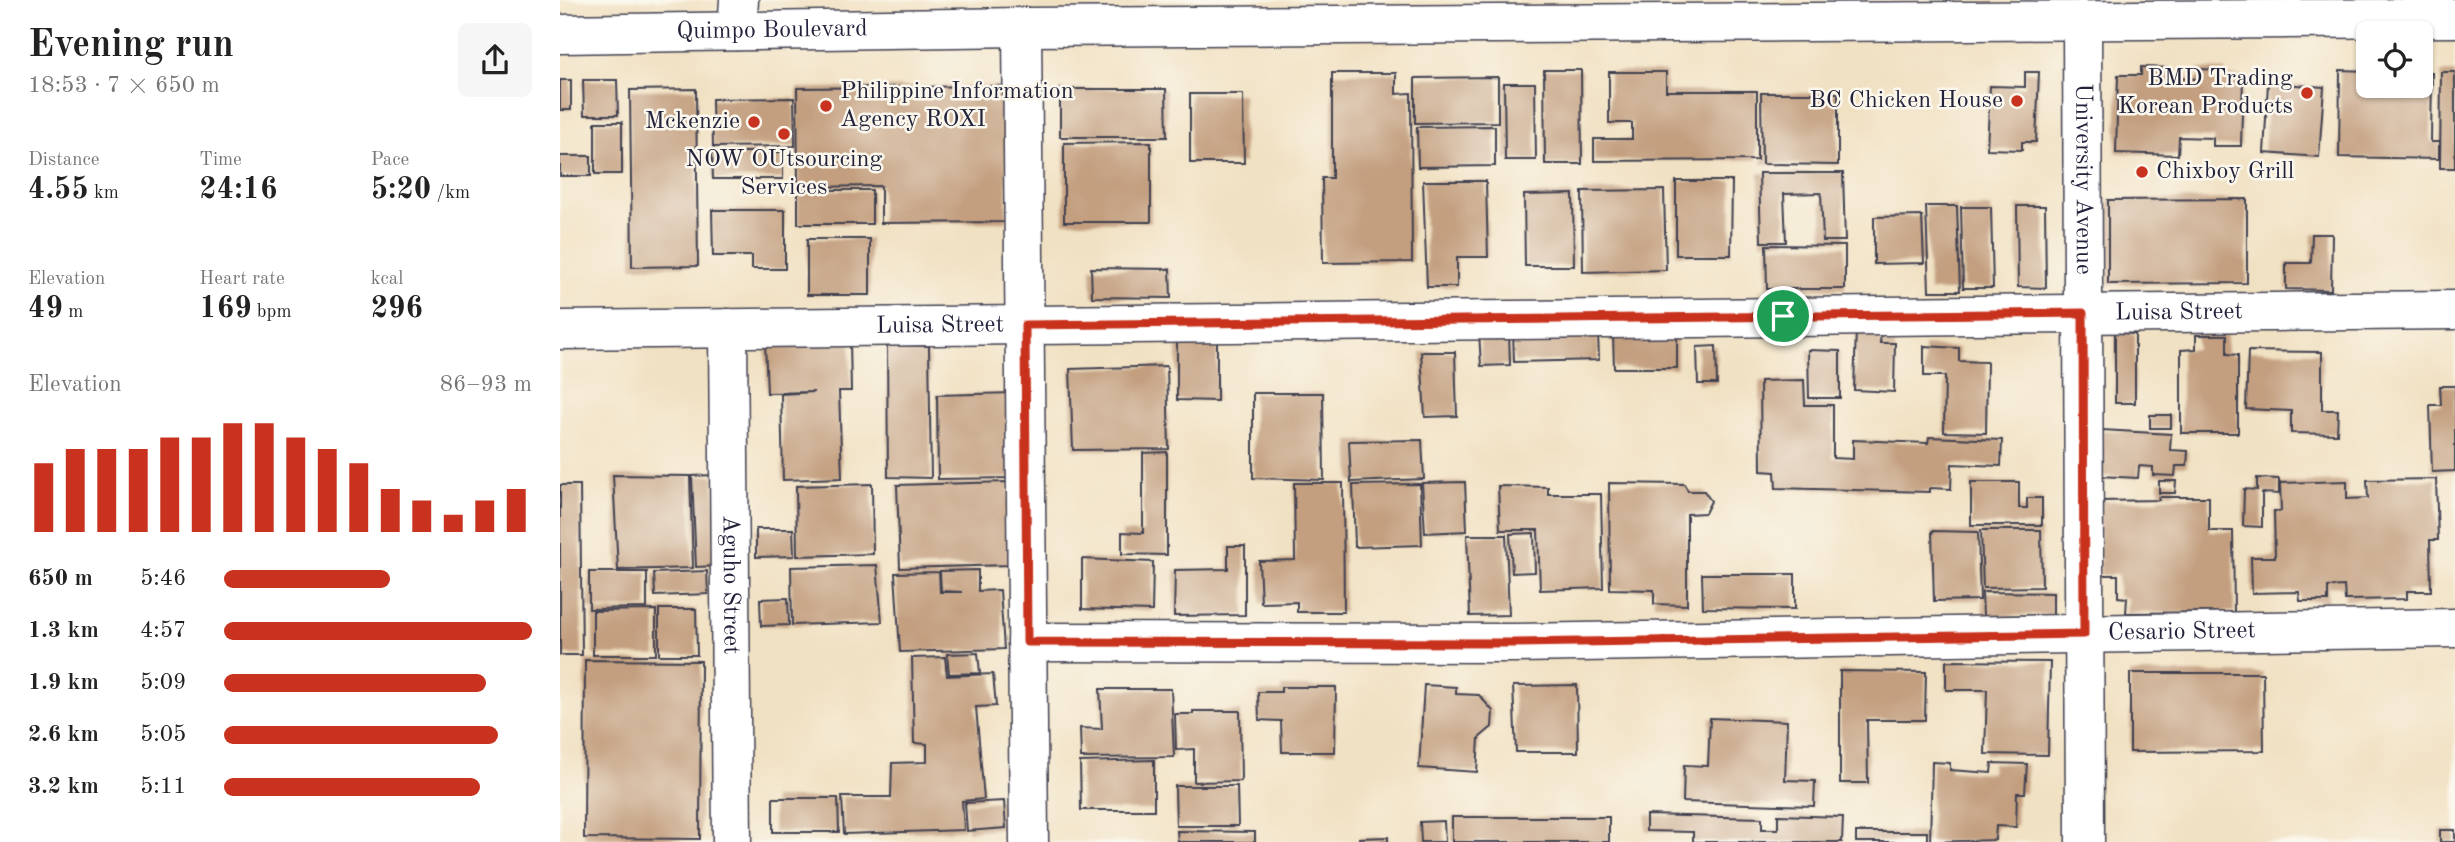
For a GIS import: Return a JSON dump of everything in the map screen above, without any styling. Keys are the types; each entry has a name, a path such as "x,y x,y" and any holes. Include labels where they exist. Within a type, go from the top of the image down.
{"street":[{"name":"Quimpo Boulevard","path":"560,34 738,16 1022,27 1566,12 2082,20 2455,18"},
{"name":"University Avenue","path":"2082,20 2085,842"},
{"path":"1022,27 1029,842"},
{"name":"Luisa Street","path":"560,330 2455,310"},
{"name":"Aguho Street","path":"728,328 732,842"},
{"name":"Cesario Street","path":"1027,642 1514,643 2455,628"}],"building":[{"path":"2141,67 2168,68 2168,78 2199,79 2199,69 2225,70 2225,76 2243,77 2241,146 2213,146 2213,138 2179,137 2178,155 2116,153 2118,75 2141,75"},
{"path":"1544,70 1581,70 1582,164 1545,164"},
{"path":"2340,70 2356,71 2356,98 2432,98 2431,142 2439,142 2439,159 2339,157"},
{"path":"1609,72 1666,72 1666,91 1757,91 1757,160 1594,161 1594,139 1632,139 1632,123 1609,123"},
{"path":"2025,72 2039,72 2036,142 2022,142 2022,150 1987,149 1990,86 2025,87"},
{"path":"2441,72 2455,72 2455,168 2440,168"},
{"path":"1332,73 1396,73 1396,94 1411,93 1412,262 1323,263 1322,178 1332,178"},
{"path":"1498,77 1498,122 1415,123 1415,78"},
{"path":"560,80 571,80 571,110 560,110"},
{"path":"583,80 617,80 618,115 584,115"},
{"path":"1504,83 1535,83 1536,160 1505,160"},
{"path":"2268,83 2324,87 2319,157 2264,153"},
{"path":"1006,86 1007,222 881,223 881,186 798,187 797,88"},
{"path":"696,89 698,266 632,267 630,90"},
{"path":"1060,89 1166,89 1167,137 1060,137"},
{"path":"1761,93 1838,93 1838,165 1762,164"},
{"path":"1190,94 1243,94 1244,163 1190,163"},
{"name":"Mckenzie","path":"794,98 795,146 713,147 712,99"},
{"path":"595,122 622,122 622,174 595,174"},
{"path":"1495,126 1495,166 1418,167 1417,127"},
{"path":"1151,142 1151,222 1064,222 1064,143"},
{"path":"712,152 783,152 783,179 713,179"},
{"path":"560,156 591,156 591,176 560,176"},
{"path":"1759,173 1843,173 1845,241 1823,241 1821,193 1784,194 1786,242 1761,242"},
{"path":"1423,181 1486,181 1488,257 1457,257 1457,287 1427,287"},
{"path":"1676,181 1732,181 1731,255 1676,255"},
{"path":"798,190 872,190 872,224 798,224"},
{"path":"1664,190 1666,270 1583,272 1582,191"},
{"path":"1573,194 1574,266 1525,266 1524,195"},
{"path":"2247,199 2247,283 2108,284 2108,200"},
{"path":"1926,206 1957,206 1960,291 1929,291"},
{"path":"2017,206 2045,206 2046,288 2018,287"},
{"path":"1961,207 1991,207 1993,288 1963,288"},
{"path":"712,210 785,210 785,269 752,269 752,256 713,256"},
{"path":"1922,216 1924,263 1874,264 1874,217"},
{"path":"2312,234 2332,234 2331,290 2286,289 2286,263 2311,263"},
{"path":"807,239 870,239 870,295 807,295"},
{"path":"1766,245 1845,246 1845,289 1767,289"},
{"path":"1091,268 1170,269 1171,298 1092,297"},
{"path":"1856,329 1881,330 1880,343 1895,343 1894,392 1854,390"},
{"path":"1177,332 1217,333 1217,401 1177,400"},
{"path":"1479,332 1509,332 1510,365 1481,366"},
{"path":"1513,332 1598,332 1599,360 1514,362"},
{"path":"2115,333 2135,334 2135,403 2115,403"},
{"path":"1613,335 1677,335 1677,368 1614,368"},
{"path":"2196,335 2227,335 2227,354 2238,355 2238,433 2181,433 2181,350 2196,349"},
{"path":"850,339 851,391 839,391 842,478 783,480 781,394 814,392 767,393 765,340"},
{"path":"887,345 929,346 931,478 888,477"},
{"path":"1716,346 1717,384 1698,384 1697,347"},
{"path":"1924,346 1959,348 1959,361 1987,362 1986,433 1944,432 1945,376 1924,376"},
{"path":"1808,350 1840,351 1840,398 1809,398"},
{"path":"2248,351 2322,352 2322,410 2338,410 2337,434 2291,433 2291,411 2246,409"},
{"path":"1421,352 1455,352 1457,416 1425,417"},
{"path":"1167,366 1169,449 1073,450 1070,369"},
{"path":"1804,380 1805,405 1833,405 1833,458 1853,459 1853,440 1928,443 1929,437 2002,440 2001,466 1952,464 1951,489 1930,488 1930,492 1776,488 1775,472 1761,471 1760,381"},
{"path":"2440,386 2455,386 2455,471 2432,472 2430,405 2441,405"},
{"path":"1015,393 1017,478 938,479 937,395"},
{"path":"1253,393 1323,393 1324,480 1253,478"},
{"path":"2150,415 2171,415 2171,428 2150,428"},
{"path":"2102,430 2171,434 2170,450 2188,451 2187,466 2176,466 2175,476 2153,475 2153,467 2139,466 2138,478 2099,476"},
{"path":"1422,440 1424,479 1351,482 1349,441"},
{"path":"1167,452 1167,555 1122,554 1122,532 1143,533 1143,453"},
{"path":"613,475 690,476 693,568 618,570"},
{"path":"714,475 718,566 696,567 692,476"},
{"path":"2257,478 2279,479 2279,494 2262,493 2262,527 2243,526 2244,489 2257,490"},
{"path":"2436,479 2438,540 2430,540 2431,591 2407,591 2407,599 2345,600 2344,586 2328,587 2328,601 2300,601 2299,592 2252,593 2251,557 2275,557 2274,511 2281,511 2280,483 2347,481 2347,499 2368,498 2367,480"},
{"path":"2159,481 2176,481 2175,493 2159,493"},
{"path":"1009,482 1010,565 900,568 897,485"},
{"path":"1465,482 1467,531 1425,533 1422,483"},
{"path":"1971,482 2019,482 2019,508 2027,508 2027,498 2042,498 2042,525 1971,525"},
{"path":"1294,483 1343,483 1344,612 1297,612 1297,602 1261,603 1259,561 1295,560"},
{"path":"1609,483 1684,484 1688,491 1704,491 1711,501 1705,513 1687,514 1687,605 1654,604 1654,590 1610,589"},
{"path":"872,484 873,554 797,556 796,486"},
{"path":"1420,484 1422,545 1355,547 1353,485"},
{"path":"560,485 580,485 582,655 560,655"},
{"path":"1498,486 1548,487 1548,494 1601,494 1603,588 1540,590 1538,530 1500,530"},
{"path":"2159,497 2209,497 2209,531 2233,531 2234,612 2126,613 2127,598 2118,597 2118,575 2100,575 2100,501 2159,500"},
{"path":"756,529 793,529 794,556 756,557"},
{"path":"1981,530 2041,530 2042,587 1983,588"},
{"path":"1932,531 1978,532 1980,600 1934,601"},
{"path":"1534,533 1535,572 1512,573 1510,534"},
{"path":"1467,535 1506,535 1509,615 1470,616"},
{"path":"1228,546 1245,546 1245,615 1174,616 1175,570 1228,569"},
{"path":"1082,559 1153,562 1152,611 1082,609"},
{"path":"877,565 882,622 792,625 791,567"},
{"path":"978,570 978,591 1000,590 1004,649 900,652 895,573 939,572 940,592 962,592 941,591 940,571"},
{"path":"707,571 708,594 655,596 654,573"},
{"path":"589,572 647,572 647,608 589,609"},
{"path":"1702,574 1795,574 1795,609 1703,608"},
{"path":"1982,592 2053,593 2053,615 1983,616"},
{"path":"788,598 789,625 761,626 760,599"},
{"path":"659,609 696,609 697,655 659,655"},
{"path":"656,610 656,655 593,655 593,611"},
{"path":"978,653 980,673 949,674 947,654"},
{"path":"945,657 947,676 993,674 996,706 976,707 984,799 962,801 964,830 844,834 842,797 891,797 892,763 927,762 927,744 914,743 912,658"},
{"path":"585,660 701,661 700,839 584,838"},
{"path":"1946,661 2050,662 2048,755 1985,754 1987,690 1946,690"},
{"path":"1840,671 1926,672 1925,720 1867,720 1868,783 1840,783"},
{"path":"2130,673 2263,673 2264,751 2130,752"},
{"path":"1424,685 1456,687 1456,694 1479,695 1493,711 1492,727 1479,738 1477,772 1419,768"},
{"path":"1577,685 1578,752 1516,752 1513,686"},
{"path":"1281,687 1336,687 1335,752 1282,752 1281,721 1259,720 1258,692 1281,692"},
{"path":"1100,689 1171,689 1174,757 1081,758 1080,728 1102,729"},
{"path":"1193,711 1240,711 1241,781 1194,782 1194,749 1176,750 1175,714 1193,714"},
{"path":"1710,718 1787,721 1785,780 1815,781 1814,806 1683,802 1684,765 1708,766"},
{"path":"1154,760 1154,810 1081,810 1080,762"},
{"path":"1932,762 1950,763 1950,770 1991,773 1992,763 2027,764 2025,793 2017,793 2016,827 1996,826 1995,840 1930,842"},
{"path":"1175,786 1237,786 1238,826 1176,826"},
{"path":"773,798 838,798 839,832 773,832"},
{"path":"1004,801 1006,828 967,831 965,803"},
{"path":"1646,815 1762,818 1762,829 1778,829 1778,815 1843,817 1842,842 1693,842 1693,832 1646,831"},
{"path":"1452,817 1609,817 1609,842 1452,842"},
{"path":"1444,821 1445,842 1421,842 1420,822"},
{"path":"2440,830 2455,830 2455,842 2440,842"},
{"path":"1177,831 1255,832 1255,842 1178,842"},
{"path":"1856,832 1927,832 1927,842 1856,842"},
{"path":"1388,837 1388,842 1359,842 1359,838"}],"place":[{"name":"BMD Trading Korean Products","path":"2307,93"},
{"name":"BC Chicken House","path":"2017,101"},
{"name":"Philippine Information Agency ROXI","path":"826,106"},
{"name":"Mckenzie","path":"754,122"},
{"name":"NOW OUtsourcing Services","path":"784,134"},
{"name":"Chixboy Grill","path":"2142,172"}],"route":[{"path":"2083,313 2084,634 1514,643 1027,642 1025,325 1783,316 2083,313"}]}
